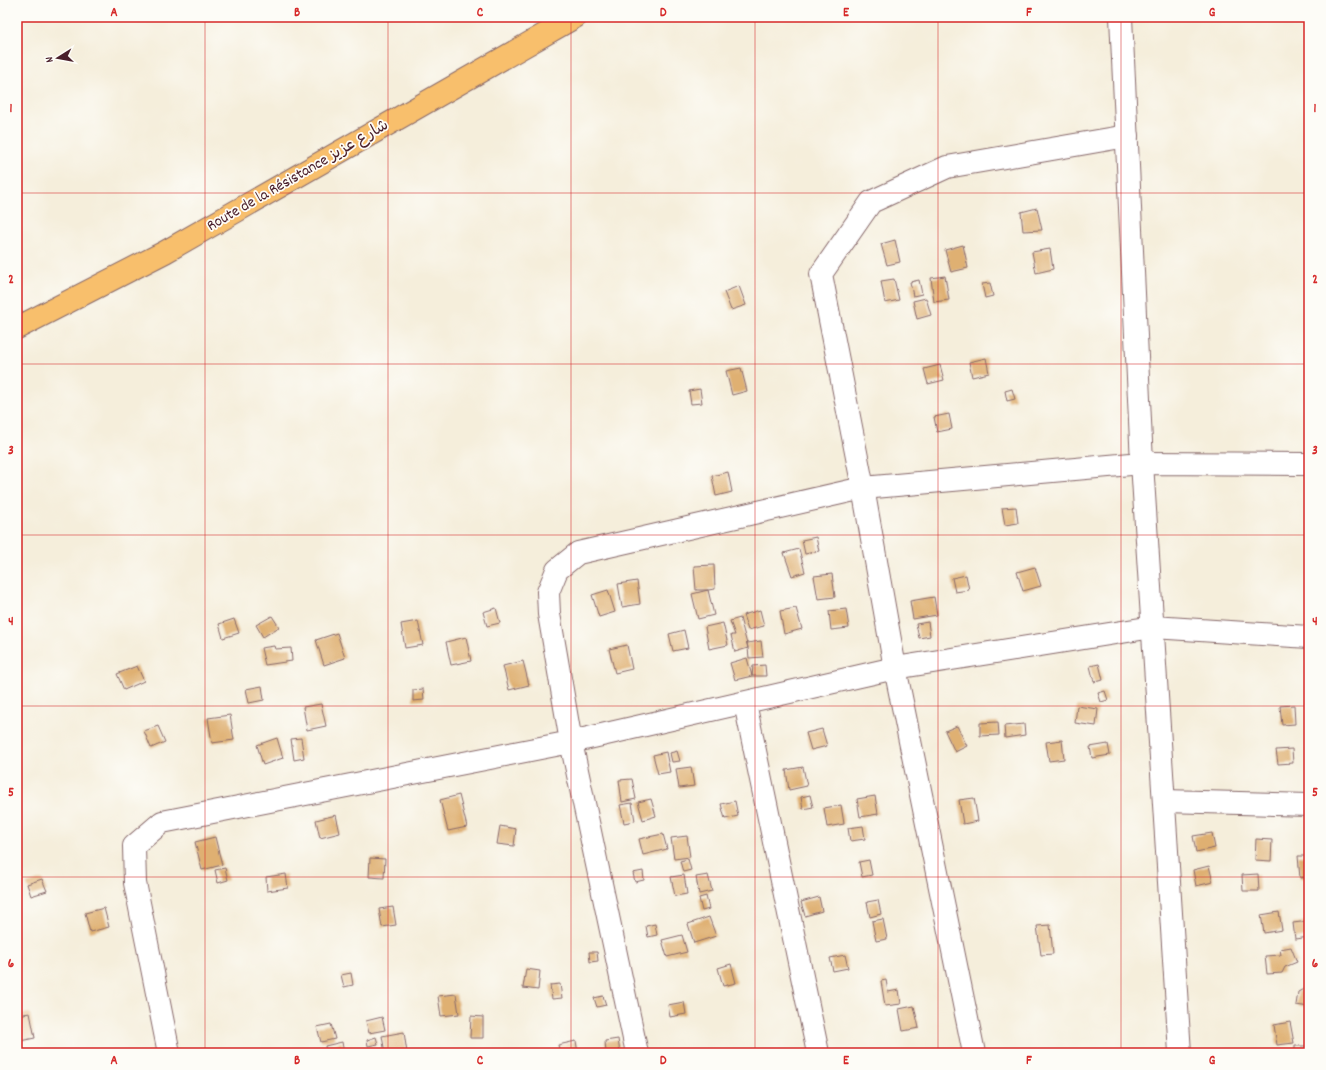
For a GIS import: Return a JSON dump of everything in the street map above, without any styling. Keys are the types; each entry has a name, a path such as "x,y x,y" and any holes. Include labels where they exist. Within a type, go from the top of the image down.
{"main road":[{"name":"Route de la Résistance شارع عزيز","path":"17,328 166,252 575,17"}],"street":[{"path":"1121,17 1142,463 1180,1053"},
{"path":"974,1053 895,668 863,488 821,274 871,202 947,168 1126,136"},
{"path":"637,1053 571,742 549,614 548,592 558,570 578,553 863,488 1142,463 1309,464"},
{"path":"170,1053 135,883 134,846 162,822 571,742 895,668 1153,627 1309,637"},
{"path":"745,703 818,1053"},
{"path":"1164,801 1309,805"}],"building":[{"path":"1037,208 1042,230 1023,231 1021,212"},
{"path":"895,240 900,262 887,265 881,244"},
{"path":"963,245 968,268 951,272 945,250"},
{"path":"1050,249 1053,269 1036,273 1032,252"},
{"path":"945,276 949,300 934,302 931,278"},
{"path":"894,279 899,300 885,303 881,281"},
{"path":"919,280 922,294 913,296 910,282"},
{"path":"990,283 993,296 985,298 982,284"},
{"path":"739,286 746,305 731,310 724,292"},
{"path":"926,298 931,315 917,319 913,301"},
{"path":"986,358 989,373 972,377 969,362"},
{"path":"940,365 944,380 928,384 924,369"},
{"path":"741,368 747,391 732,395 726,371"},
{"path":"700,389 702,403 691,404 689,391"},
{"path":"1012,389 1015,399 1007,401 1005,391"},
{"path":"949,414 952,429 937,432 934,417"},
{"path":"728,472 732,492 716,496 712,476"},
{"path":"1016,507 1018,523 1005,525 1002,508"},
{"path":"816,537 819,551 805,554 802,540"},
{"path":"799,549 805,572 792,576 784,553"},
{"path":"714,565 715,589 696,590 694,566"},
{"path":"1035,567 1041,586 1023,591 1017,572"},
{"path":"832,574 835,597 818,599 814,576"},
{"path":"966,575 969,590 955,592 952,578"},
{"path":"637,581 640,604 622,607 618,584"},
{"path":"608,590 615,612 599,617 592,595"},
{"path":"708,590 714,615 698,619 692,594"},
{"path":"934,597 937,615 913,619 910,601"},
{"path":"496,608 500,623 487,626 483,612"},
{"path":"796,608 802,629 784,634 780,611"},
{"path":"846,609 849,628 831,630 829,611"},
{"path":"760,610 764,626 748,630 743,615"},
{"path":"272,616 279,627 263,637 256,625"},
{"path":"740,618 748,648 735,652 731,635 735,635 730,621"},
{"path":"234,619 239,633 223,638 219,624"},
{"path":"418,621 423,645 405,648 401,624"},
{"path":"928,622 930,636 919,638 916,624"},
{"path":"723,623 728,645 709,649 705,627"},
{"path":"684,630 688,648 673,651 669,634"},
{"path":"337,633 345,658 324,665 316,640"},
{"path":"466,637 471,661 451,665 446,642"},
{"path":"761,641 763,657 749,658 747,643"},
{"path":"627,645 632,669 615,673 609,649"},
{"path":"274,646 275,649 291,648 292,661 265,665 261,648"},
{"path":"747,658 752,676 735,680 730,663"},
{"path":"523,661 529,685 509,690 503,666"},
{"path":"1099,664 1103,680 1094,682 1090,666"},
{"path":"765,665 766,676 752,676 753,666"},
{"path":"137,666 144,681 124,690 117,674"},
{"path":"262,686 264,700 249,703 246,689"},
{"path":"423,689 424,700 413,701 413,690"},
{"path":"1105,691 1108,700 1101,702 1098,693"},
{"path":"321,704 326,726 307,730 303,707"},
{"path":"1294,705 1295,724 1282,725 1280,706"},
{"path":"1077,706 1098,709 1096,726 1075,723"},
{"path":"230,715 234,740 212,743 208,718"},
{"path":"998,722 999,735 980,736 980,723"},
{"path":"1024,724 1025,735 1005,738 1004,726"},
{"path":"158,726 165,742 151,748 144,731"},
{"path":"957,726 967,746 955,752 945,731"},
{"path":"822,729 827,746 811,750 806,733"},
{"path":"277,738 283,758 263,765 257,745"},
{"path":"301,738 304,758 294,760 291,739"},
{"path":"1062,740 1064,759 1049,761 1046,742"},
{"path":"1108,744 1110,755 1092,758 1090,747"},
{"path":"1292,749 1293,763 1278,764 1276,750"},
{"path":"677,751 680,761 672,762 670,753"},
{"path":"666,752 670,772 658,774 653,755"},
{"path":"691,767 694,786 679,788 676,769"},
{"path":"803,767 807,786 789,790 786,770"},
{"path":"632,779 636,799 622,802 619,780"},
{"path":"459,795 467,827 448,831 440,800"},
{"path":"810,795 813,807 803,809 801,797"},
{"path":"875,796 878,814 860,817 857,799"},
{"path":"974,798 978,821 963,824 959,800"},
{"path":"651,799 656,816 643,820 638,802"},
{"path":"735,801 738,816 725,819 721,804"},
{"path":"632,803 635,821 624,823 620,805"},
{"path":"841,805 844,824 827,827 824,808"},
{"path":"336,815 340,833 320,838 316,820"},
{"path":"500,826 516,829 514,846 497,844"},
{"path":"863,826 865,839 850,841 848,828"},
{"path":"1212,833 1215,848 1196,852 1193,836"},
{"path":"663,834 667,849 643,855 639,839"},
{"path":"687,836 690,857 674,859 671,838"},
{"path":"215,837 222,865 202,870 195,842"},
{"path":"1256,839 1272,840 1271,861 1255,860"},
{"path":"1298,856 1309,856 1309,877 1300,878"},
{"path":"370,858 385,859 384,878 369,877"},
{"path":"688,859 691,870 683,872 680,861"},
{"path":"869,860 872,875 862,877 859,862"},
{"path":"1209,866 1213,882 1196,886 1193,870"},
{"path":"225,868 228,880 218,883 215,870"},
{"path":"643,871 644,880 635,882 633,873"},
{"path":"286,874 288,888 267,891 266,877"},
{"path":"1258,874 1259,891 1243,891 1242,875"},
{"path":"684,875 687,894 675,896 671,877"},
{"path":"708,875 712,891 699,894 696,877"},
{"path":"42,879 47,891 31,896 27,884"},
{"path":"706,896 709,909 702,911 699,898"},
{"path":"819,897 822,911 805,916 801,902"},
{"path":"878,900 881,914 870,917 867,902"},
{"path":"393,907 396,925 382,927 379,909"},
{"path":"104,908 109,927 90,932 85,913"},
{"path":"1279,912 1282,930 1264,933 1261,915"},
{"path":"709,917 716,936 694,943 688,924"},
{"path":"883,919 887,939 876,941 872,921"},
{"path":"1309,921 1309,937 1295,939 1293,923"},
{"path":"655,924 657,935 648,937 646,926"},
{"path":"1050,925 1053,954 1041,955 1037,926"},
{"path":"682,935 687,952 667,957 662,940"},
{"path":"1291,947 1297,962 1285,967 1282,973 1267,974 1265,956 1281,955 1280,949"},
{"path":"589,952 597,952 598,961 590,962"},
{"path":"845,955 848,968 833,971 830,958"},
{"path":"731,964 736,983 723,986 718,968"},
{"path":"526,969 540,971 538,990 523,988"},
{"path":"351,973 353,985 344,987 341,975"},
{"path":"886,980 888,992 899,990 901,1004 885,1006 881,981"},
{"path":"560,984 562,998 552,999 550,985"},
{"path":"1309,986 1309,1007 1296,1005 1298,992"},
{"path":"456,994 459,1014 441,1016 438,996"},
{"path":"603,996 606,1005 597,1007 594,998"},
{"path":"684,1002 686,1014 670,1017 668,1005"},
{"path":"914,1006 919,1028 903,1031 899,1009"},
{"path":"30,1013 35,1038 20,1041 17,1015"},
{"path":"471,1016 483,1017 483,1038 470,1038"},
{"path":"382,1017 385,1030 369,1033 366,1021"},
{"path":"1290,1022 1294,1043 1277,1045 1274,1025"},
{"path":"331,1024 335,1039 321,1042 317,1027"},
{"path":"404,1032 407,1053 385,1053 382,1036"},
{"path":"376,1037 378,1044 368,1046 367,1040"},
{"path":"618,1039 620,1053 606,1053 605,1041"},
{"path":"576,1041 578,1053 560,1053 558,1045"},
{"path":"342,1042 344,1053 326,1053 325,1046"},
{"path":"1295,1046 1309,1046 1309,1053 1295,1053"}]}
